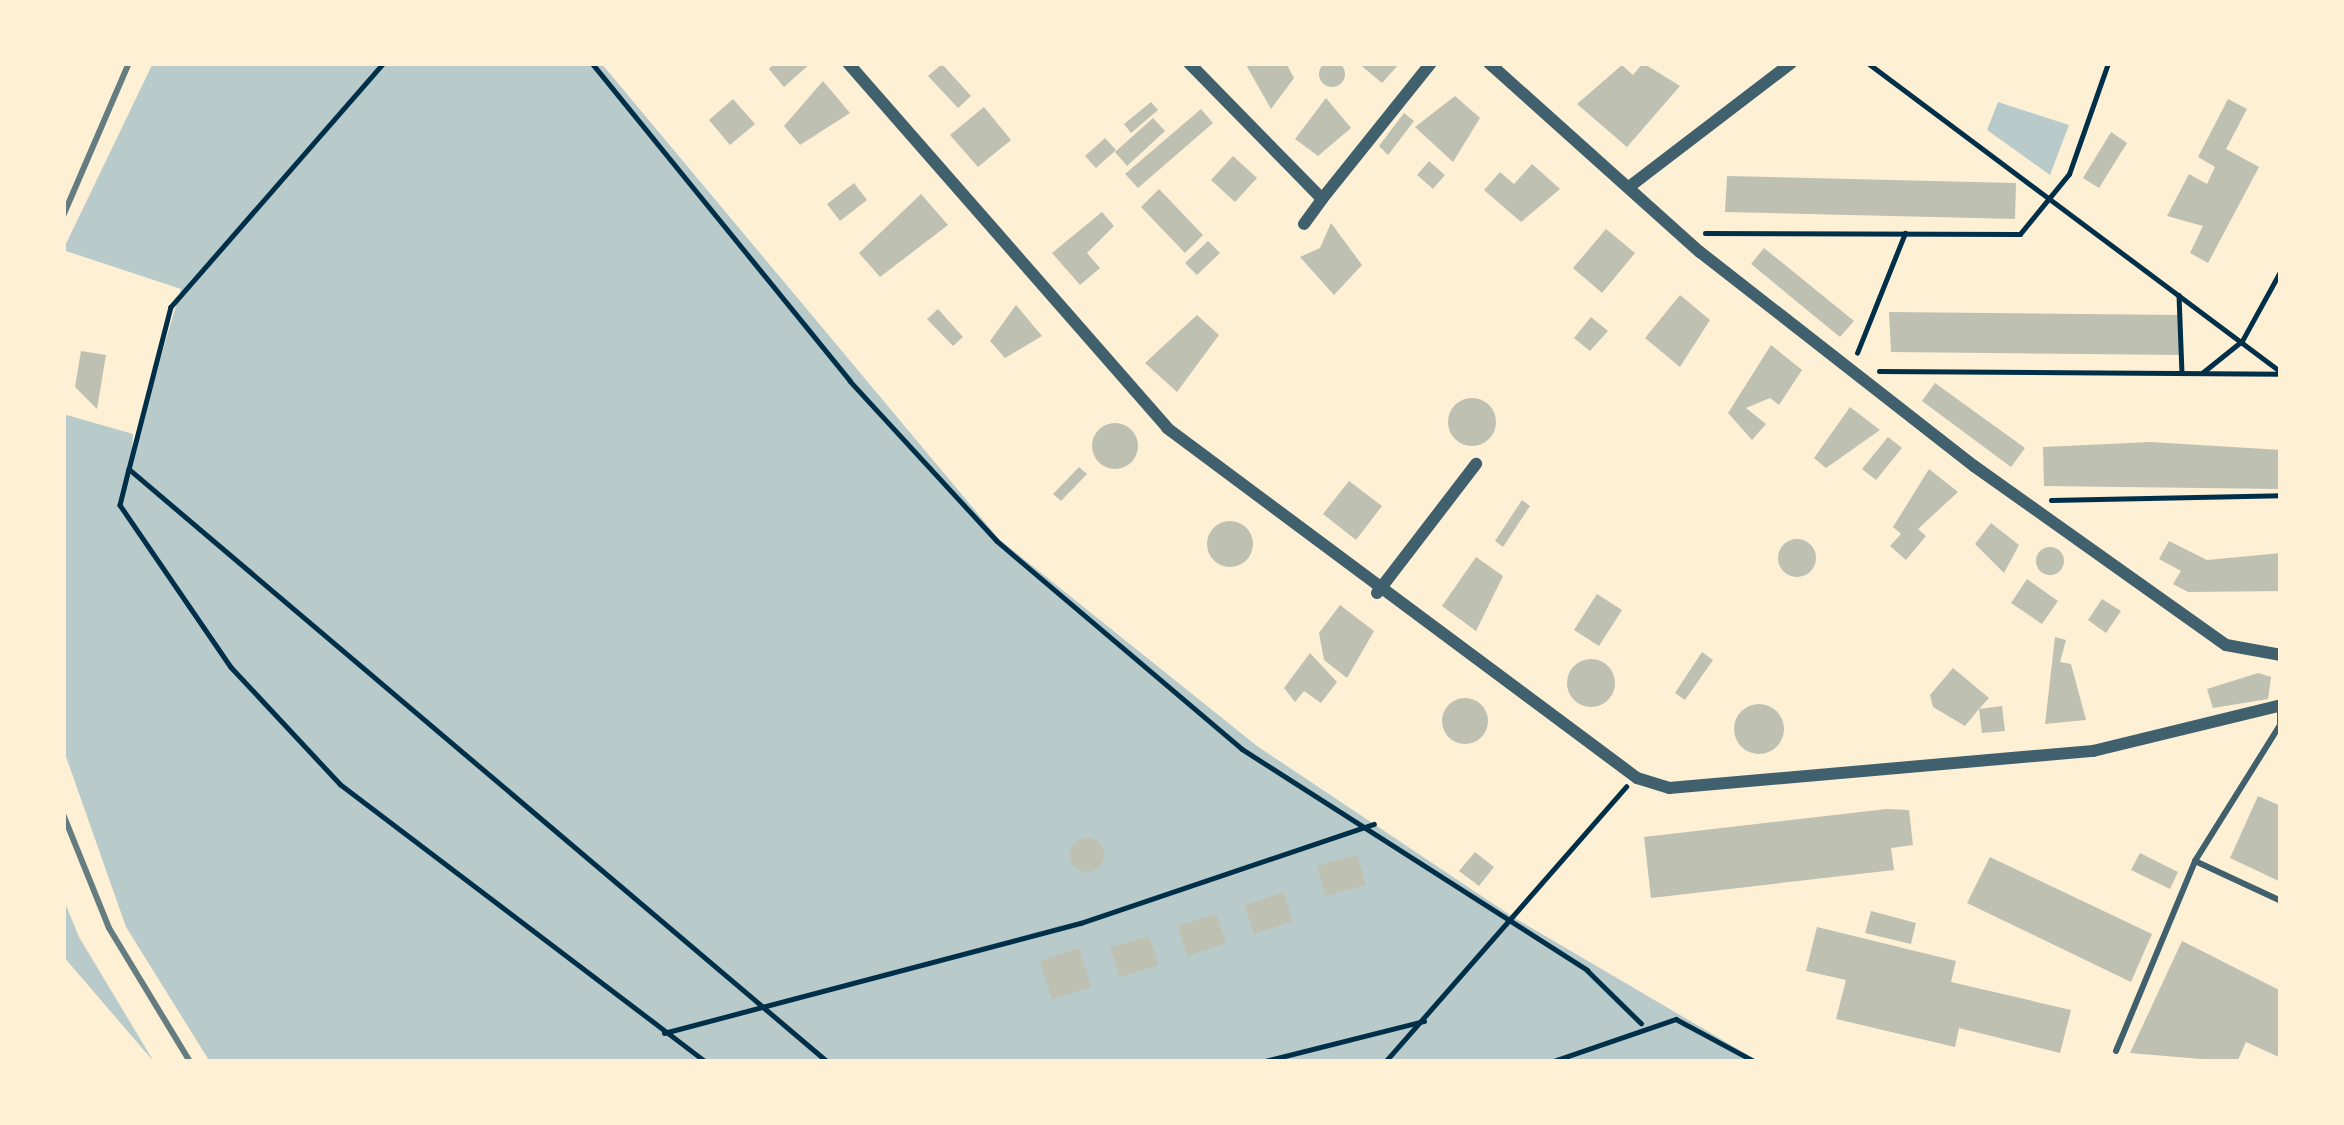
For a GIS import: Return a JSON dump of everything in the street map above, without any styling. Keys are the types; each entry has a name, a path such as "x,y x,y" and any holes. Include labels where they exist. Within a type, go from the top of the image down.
{"street":[{"path":"848,63 1163,424 1377,593 1637,778 1669,788 2093,751 2280,706"},
{"path":"1189,63 1322,199"},
{"path":"1304,224 1431,63"},
{"path":"1489,63 1680,233 2021,500 2226,645 2281,655"},
{"path":"1628,187 1791,63"},
{"path":"1377,593 1476,464"}],"lane":[{"path":"2116,1052 2195,861 2280,725 2280,706"},
{"path":"2195,861 2281,901"}],"path":[{"path":"384,63 171,307 120,505 232,667 340,784 706,1062"},
{"path":"592,63 850,381 997,541 1242,749 1374,824 1511,929 1587,970 1641,1023"},
{"path":"1868,63 2281,373"},
{"path":"1680,233 2020,234 2054,201 2108,63"},
{"path":"1905,233 1850,370 2281,373"},
{"path":"2202,373 2242,341 2281,270"},
{"path":"2179,295 2182,373"},
{"path":"129,469 828,1062"},
{"path":"2021,500 2281,495"},
{"path":"1385,1062 1511,929 1637,778"},
{"path":"664,1033 1082,923 1374,824"},
{"path":"1551,1062 1641,1023 1676,1019 1756,1062"},
{"path":"1262,1062 1424,1021"}],"shaded area":[{"path":"153,63 601,63 999,539 1257,746 1513,917 1760,1062 210,1062 126,927 63,748 63,414 133,434 132,453 181,289 63,250"},
{"path":"1998,102 2069,125 2050,175 1987,130"},
{"path":"63,898 79,937 154,1062 63,956"}],"building":[{"path":"1332,61 1345,74 1332,87 1319,74"},
{"path":"775,63 811,63 784,87 769,69"},
{"path":"1245,63 1286,63 1294,78 1271,109"},
{"path":"1358,63 1400,63 1382,83"},
{"path":"1643,63 1680,86 1627,147 1577,104 1622,65 1633,75"},
{"path":"942,64 971,96 958,108 928,76"},
{"path":"823,81 850,113 800,145 784,126"},
{"path":"1455,96 1480,118 1453,162 1415,127"},
{"path":"1326,98 1351,128 1318,156 1295,139"},
{"path":"733,99 755,124 730,145 709,120"},
{"path":"2228,99 2247,109 2226,149 2259,167 2208,263 2190,253 2203,226 2167,216 2189,174 2207,184 2215,167 2198,157"},
{"path":"1151,102 1158,110 1131,133 1124,124"},
{"path":"984,107 1011,140 978,167 950,135"},
{"path":"1201,109 1213,123 1138,188 1125,174"},
{"path":"1404,113 1414,121 1388,155 1379,146"},
{"path":"1153,118 1165,131 1127,166 1115,152"},
{"path":"2111,132 2127,143 2099,188 2083,178"},
{"path":"1105,138 1116,150 1096,168 1085,156"},
{"path":"1233,156 1257,178 1235,202 1211,180"},
{"path":"1429,161 1445,175 1433,189 1417,175"},
{"path":"1532,164 1560,189 1521,222 1484,190 1500,172 1514,184"},
{"path":"1727,176 2016,183 2015,219 1725,212"},
{"path":"854,183 867,200 840,221 827,204"},
{"path":"1159,189 1203,235 1185,253 1141,207"},
{"path":"921,194 948,225 880,277 859,253"},
{"path":"1102,212 1114,226 1087,253 1100,268 1080,285 1052,253"},
{"path":"1331,223 1362,265 1334,295 1300,257 1320,248"},
{"path":"1606,229 1635,253 1602,293 1573,268"},
{"path":"1208,241 1220,253 1197,275 1185,263"},
{"path":"1764,248 1854,321 1840,337 1751,264"},
{"path":"1680,295 1710,320 1680,367 1645,338"},
{"path":"1016,305 1042,336 1005,358 990,341"},
{"path":"938,309 963,337 953,346 927,319"},
{"path":"1889,312 2178,315 2180,355 1891,352"},
{"path":"1197,315 1219,335 1177,392 1145,363"},
{"path":"1591,317 1608,331 1590,351 1574,338"},
{"path":"1771,345 1802,370 1779,405 1770,398 1746,408 1766,424 1752,440 1728,413"},
{"path":"81,351 106,355 97,409 75,387"},
{"path":"1935,383 2025,448 2011,467 1922,401"},
{"path":"1472,398 1489,405 1496,422 1489,439 1472,446 1455,439 1448,422 1455,405"},
{"path":"1850,407 1880,430 1826,468 1814,458"},
{"path":"1115,423 1131,430 1138,446 1131,462 1115,469 1099,462 1092,446 1099,430"},
{"path":"1888,437 1902,448 1876,480 1862,469"},
{"path":"2151,442 2281,450 2281,489 2044,486 2043,447"},
{"path":"1079,467 1087,474 1061,501 1053,494"},
{"path":"1929,469 1958,492 1918,529 1926,536 1906,560 1890,546 1901,534 1893,527"},
{"path":"1349,481 1382,506 1356,540 1323,514"},
{"path":"1522,500 1530,506 1503,547 1495,541"},
{"path":"1230,521 1246,528 1253,544 1246,560 1230,567 1214,560 1207,544 1214,528"},
{"path":"1991,523 2019,545 2004,573 1975,544"},
{"path":"1797,539 1811,544 1816,558 1811,572 1797,577 1783,572 1778,558 1783,544"},
{"path":"2169,541 2207,560 2281,553 2281,591 2188,592 2173,584 2181,571 2159,559"},
{"path":"2050,547 2060,551 2064,561 2060,571 2050,575 2040,571 2036,561 2040,551"},
{"path":"1476,557 1503,576 1476,631 1442,606"},
{"path":"2027,579 2058,601 2042,624 2011,603"},
{"path":"1597,594 1622,610 1599,646 1574,630"},
{"path":"2102,599 2121,611 2106,633 2088,620"},
{"path":"1340,605 1374,631 1347,678 1324,660 1319,633"},
{"path":"2055,637 2066,640 2060,662 2071,664 2086,720 2045,724"},
{"path":"1702,652 1713,660 1685,700 1675,693"},
{"path":"1310,653 1337,682 1321,703 1304,691 1295,702 1284,688"},
{"path":"1591,659 1608,666 1615,683 1608,700 1591,707 1574,700 1567,683 1574,666"},
{"path":"1953,668 1989,698 1965,726 1933,707 1930,695"},
{"path":"2258,673 2271,677 2268,699 2213,708 2207,689"},
{"path":"1465,698 1481,705 1488,721 1481,737 1465,744 1449,737 1442,721 1449,705"},
{"path":"1759,704 1777,711 1784,729 1777,747 1759,754 1741,747 1734,729 1741,711"},
{"path":"2002,706 2005,731 1982,733 1979,709"},
{"path":"2258,796 2281,806 2281,882 2230,858"},
{"path":"1909,810 1913,845 1891,848 1894,870 1651,898 1644,837"},
{"path":"1087,838 1099,843 1104,855 1099,867 1087,872 1075,867 1070,855 1075,843"},
{"path":"1475,852 1494,867 1479,886 1459,871"},
{"path":"2140,853 2178,872 2170,889 2131,870"},
{"path":"1357,855 1366,885 1325,896 1317,866"},
{"path":"1990,857 2152,934 2131,982 1967,903"},
{"path":"1283,892 1293,921 1254,934 1245,905"},
{"path":"1871,911 1916,923 1911,944 1865,933"},
{"path":"1216,914 1226,943 1187,956 1178,926"},
{"path":"1817,927 1956,961 1951,982 2071,1010 2060,1053 1959,1028 1955,1047 1836,1019 1846,980 1806,971"},
{"path":"1149,936 1159,965 1120,977 1110,948"},
{"path":"2182,941 2281,991 2281,1058 2246,1042 2237,1062 2130,1053"},
{"path":"1079,948 1091,987 1052,999 1040,961"}],"railway":[{"path":"63,216 129,63"},
{"path":"63,814 109,928 190,1062"}]}
